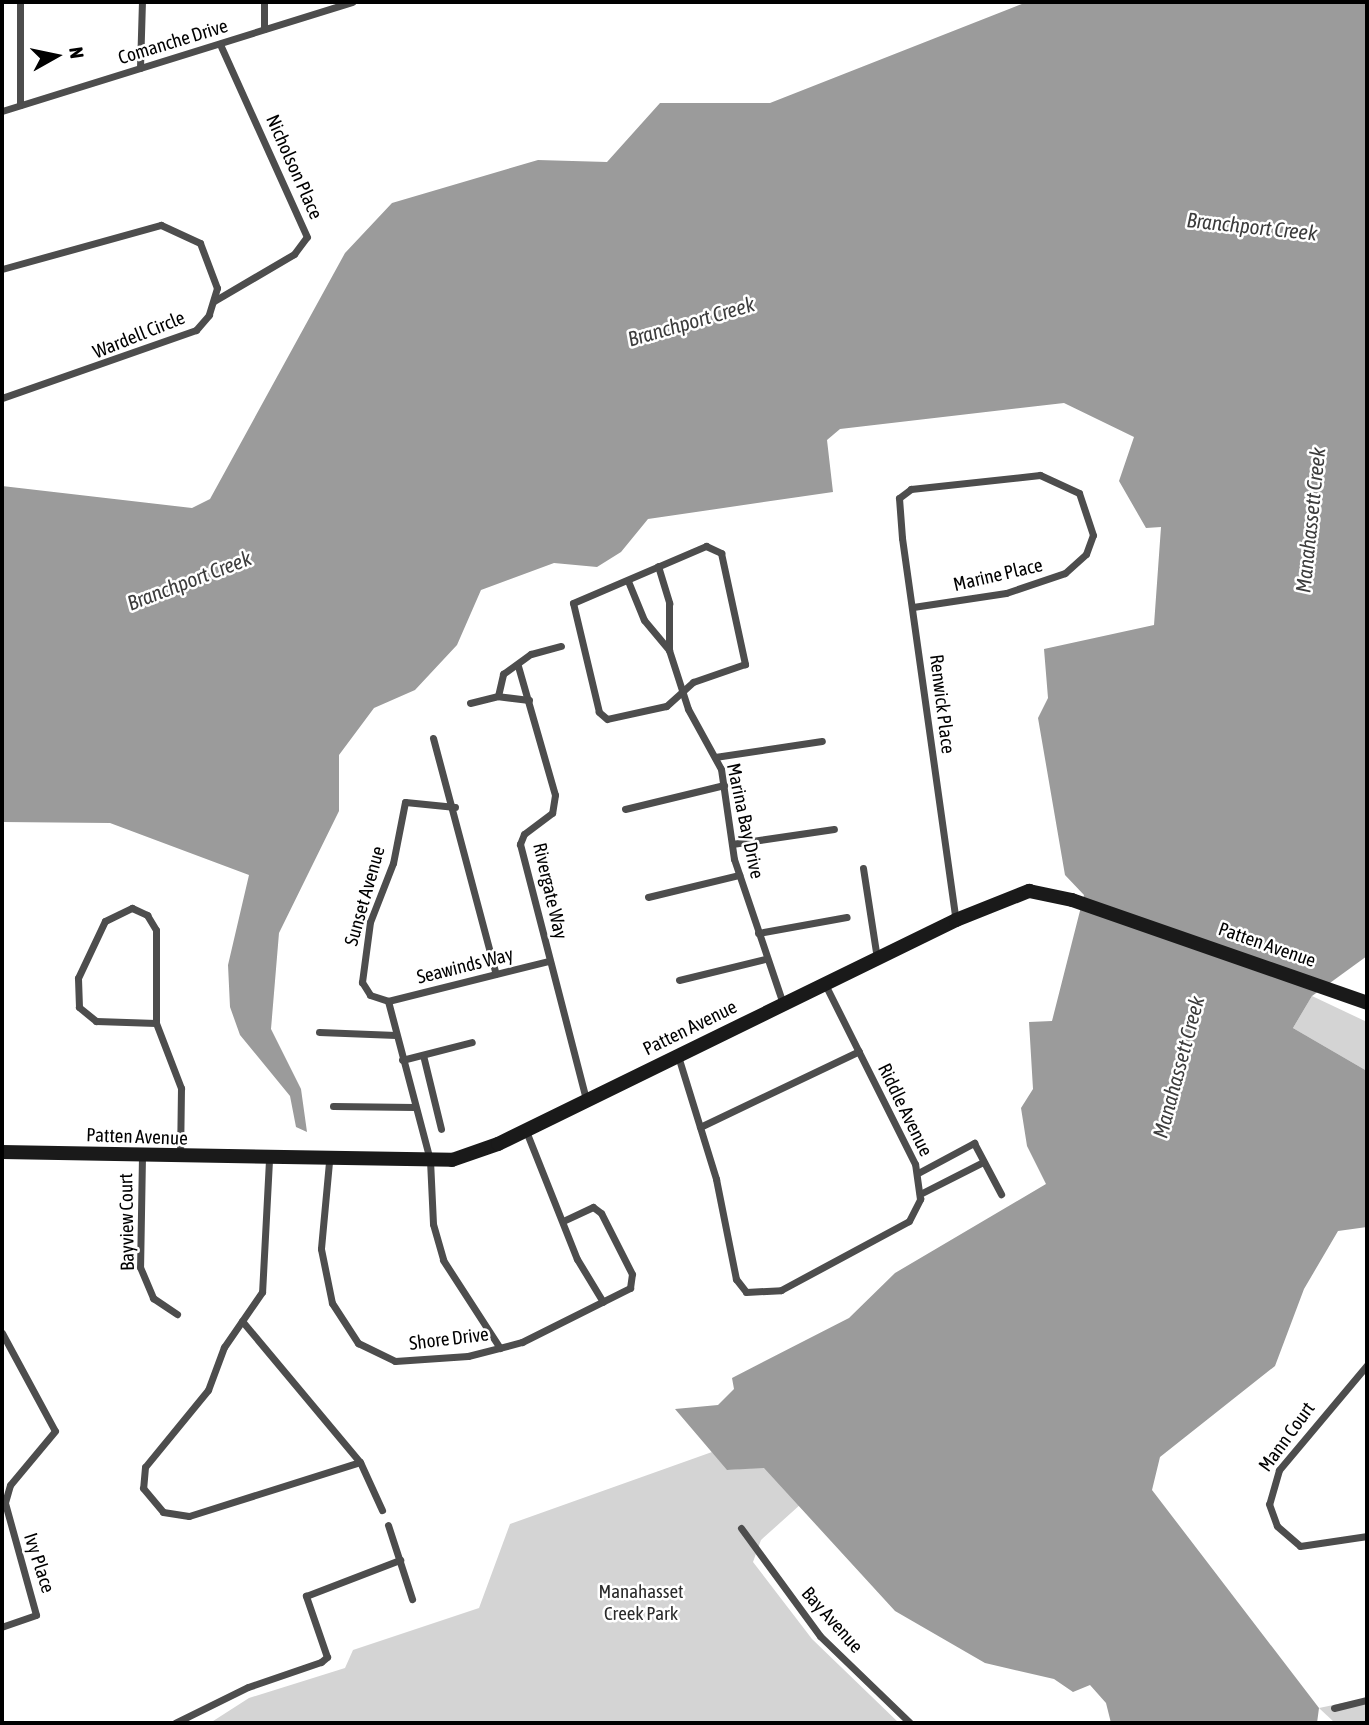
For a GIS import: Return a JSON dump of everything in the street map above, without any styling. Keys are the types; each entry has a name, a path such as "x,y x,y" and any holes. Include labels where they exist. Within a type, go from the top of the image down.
{"street":[{"path":"20,2 20,105"},
{"path":"140,68 142,2"},
{"path":"264,2 264,29"},
{"name":"Comanche Drive","path":"2,111 352,2"},
{"name":"Nicholson Place","path":"214,301 295,254 307,237 220,44"},
{"path":"2,269 161,225 200,243 216,275 214,301"},
{"name":"Wardell Circle","path":"2,398 166,344 201,326 214,301"},
{"name":"Marine Place","path":"904,493 1053,477 1079,493 1092,525 1086,554 1065,573 1006,593 913,607"},
{"name":"Renwick Place","path":"904,493 898,504 956,920"},
{"path":"716,548 746,660 737,672 693,682 666,706 611,719 599,712 573,603 628,581 690,550 716,548"},
{"name":"Marina Bay Drive","path":"658,566 668,603 669,650 682,692 715,757 724,785 739,875 765,959 783,1004"},
{"path":"628,581 643,621 669,650"},
{"path":"498,696 503,674 518,666 531,654 561,646"},
{"name":"Rivergate Way","path":"518,666 555,804 520,844 586,1100"},
{"path":"470,703 498,696 528,700"},
{"path":"433,738 455,807 496,974"},
{"path":"715,757 822,741"},
{"path":"625,809 724,785"},
{"name":"Sunset Avenue","path":"388,1001 370,995 362,982 370,922 393,863 403,805 410,800 455,807"},
{"path":"732,844 834,829"},
{"path":"863,867 877,958"},
{"path":"648,897 739,875"},
{"name":"Patten Avenue","path":"2,1152 329,1162 430,1160 469,1155 1016,893 1072,900 1345,993 1367,1003"},
{"path":"156,1023 96,1021 78,1002 82,968 105,921 123,909 147,915 156,930 156,1023 181,1088 180,1157"},
{"path":"758,933 847,917"},
{"path":"679,980 765,959"},
{"name":"Seawinds Way","path":"388,1001 549,961"},
{"name":"Riddle Avenue","path":"825,984 918,1173 920,1194"},
{"path":"388,1001 430,1160 433,1224 443,1260 500,1348"},
{"path":"319,1032 396,1035"},
{"path":"402,1060 472,1042"},
{"path":"700,1127 859,1051"},
{"path":"423,1055 441,1129"},
{"path":"678,1056 700,1127 732,1269 746,1292 781,1290 848,1257 909,1222 920,1194 983,1161"},
{"path":"333,1106 414,1107"},
{"path":"526,1130 565,1220 577,1259 603,1302"},
{"path":"918,1173 974,1143 1001,1194"},
{"name":"Bayview Court","path":"142,1156 140,1267 153,1298 177,1314"},
{"path":"269,1160 266,1276 208,1390 145,1467 144,1488 152,1502 168,1514 189,1516 360,1462"},
{"name":"Shore Drive","path":"329,1162 321,1249 332,1303 350,1336 400,1361 500,1348 603,1302 632,1286 620,1243 593,1207 565,1220"},
{"path":"242,1321 360,1462 382,1510"},
{"name":"Ivy Place","path":"2,1333 55,1430 10,1485 5,1503 37,1610 2,1627"},
{"name":"Mann Court","path":"1367,1365 1279,1469 1269,1504 1277,1526 1300,1546 1367,1536"},
{"path":"388,1525 412,1599"},
{"name":"Bay Avenue","path":"741,1528 820,1636 910,1723"},
{"path":"175,1723 327,1657 306,1596 400,1560"},
{"path":"1334,1708 1367,1700"}],"green space":[{"path":"1312,996 1367,1022 1367,1071 1293,1028"},
{"name":"Manahasset Creek Park","path":"712,1452 728,1470 764,1467 801,1504 761,1540 753,1562 812,1639 899,1723 210,1723 249,1698 345,1668 353,1650 479,1608 510,1524"},
{"path":"1367,1698 1367,1723 1335,1723 1319,1708"}],"water":[{"path":"1027,2 1367,2 1367,956 1312,996 1293,1028 1367,1071 1367,1227 1338,1231 1304,1289 1275,1366 1160,1457 1152,1490 1319,1708 1317,1723 1111,1723 1106,1703 1090,1685 1073,1692 1054,1679 985,1663 895,1611 764,1468 727,1470 675,1409 718,1405 734,1389 732,1378 849,1318 895,1273 1046,1184 1027,1146 1021,1108 1033,1089 1029,1022 1052,1021 1084,895 1065,875 1038,718 1048,698 1044,649 1154,625 1161,527 1146,528 1119,481 1134,437 1064,403 840,429 827,440 833,492 648,519 621,552 597,567 554,563 481,590 457,645 415,690 374,708 339,755 339,811 279,933 271,1029 301,1089 307,1132 296,1127 290,1096 240,1035 230,1007 228,965 249,875 110,823 2,822 2,486 192,508 210,499 345,253 392,203 538,160 607,162 660,103 770,103"}],"water label":[{"name":"Branchport Creek","path":"1252,226"},
{"name":"Branchport Creek","path":"691,321"},
{"name":"Manahassett Creek","path":"1310,520"},
{"name":"Branchport Creek","path":"189,580"},
{"name":"Manahassett Creek","path":"1178,1067"}]}
